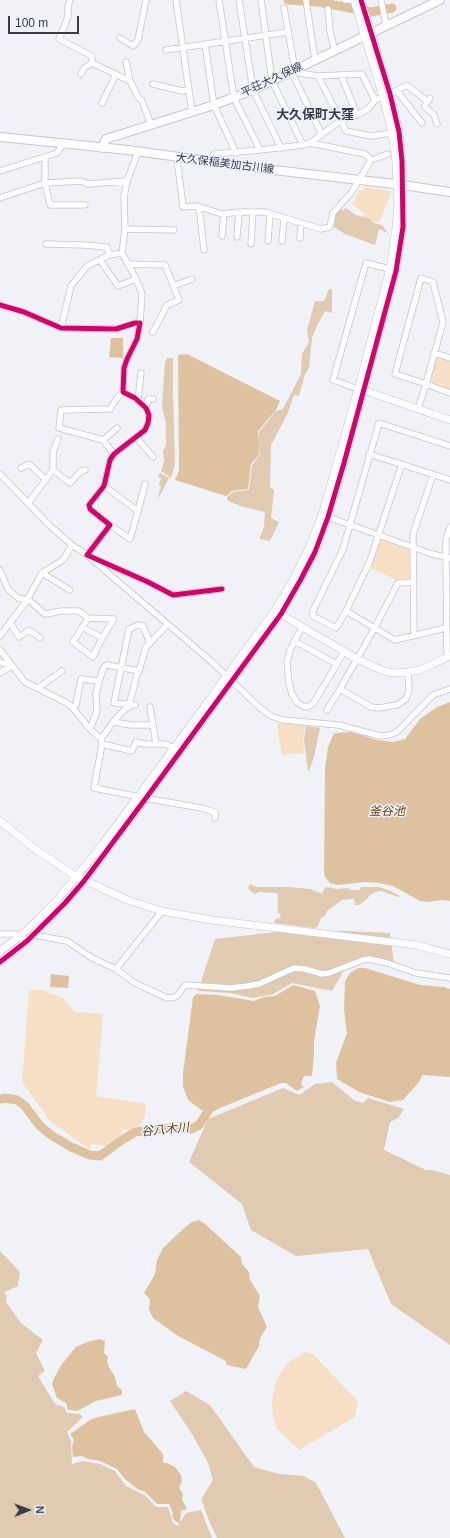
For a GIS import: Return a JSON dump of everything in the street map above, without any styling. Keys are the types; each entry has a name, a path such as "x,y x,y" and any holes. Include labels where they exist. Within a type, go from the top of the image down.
{"main road":[{"name":"平荘大久保線","path":"102,148 106,139 214,105 253,90 440,0"},
{"name":"大久保稲美加古川線","path":"0,137 138,152 450,192"}],"street":[{"path":"70,0 68,6 68,18 60,39 92,56 92,63"},
{"path":"120,38 132,46 138,40 146,0"},
{"path":"176,0 192,112"},
{"path":"219,0 234,98 260,150"},
{"path":"239,0 253,90 281,148"},
{"path":"261,0 272,81 303,145"},
{"path":"345,0 353,0 368,34"},
{"path":"278,612 308,550 316,529 361,390 390,269 396,227 402,161 398,132 368,34 361,0"},
{"path":"382,0 386,25"},
{"path":"306,2 315,60"},
{"path":"284,8 293,71 322,135"},
{"path":"328,9 330,31 335,51"},
{"path":"166,50 288,32"},
{"path":"205,44 214,105 236,153"},
{"path":"126,62 130,81 138,97 142,101 151,125"},
{"path":"81,74 84,68 92,63"},
{"path":"92,63 130,81"},
{"path":"293,71 318,76 362,74 375,100"},
{"path":"102,103 116,74"},
{"path":"341,75 357,115"},
{"path":"318,76 346,131 371,136 392,133"},
{"path":"153,84 182,91 189,90"},
{"path":"210,162 214,154 281,148 310,143 340,121 368,109 375,100 398,91 405,86 408,86 429,99 425,107 434,114 437,124"},
{"path":"398,91 422,123"},
{"path":"0,951 20,936 41,917 77,877 278,612 301,579 315,552 328,517 361,390 400,250 403,227 400,185 387,95"},
{"path":"310,143 365,154 371,160"},
{"path":"0,172 56,153 63,144"},
{"path":"114,454 103,440 59,428 61,410 110,409 123,392 124,368 137,339 140,323 142,294 122,253 125,229 124,197 126,181 138,152"},
{"path":"178,158 183,207 197,206 224,214 253,212 270,214 321,229 330,227 333,213 351,193 371,160 388,154"},
{"path":"45,157 45,183 50,205 85,205"},
{"path":"0,198 45,183 81,181 88,184 126,181"},
{"path":"197,206 200,214 204,250"},
{"path":"237,238 239,212"},
{"path":"251,244 253,212"},
{"path":"222,236 224,214"},
{"path":"268,240 270,214"},
{"path":"282,241 284,218"},
{"path":"300,238 301,223"},
{"path":"125,229 174,230"},
{"path":"46,244 84,244 106,247 109,255"},
{"path":"61,328 71,286 87,266 109,255 122,253"},
{"path":"100,260 118,286 136,279"},
{"path":"390,269 366,263 333,380 450,420"},
{"path":"128,264 165,265 179,300 166,305 154,332"},
{"path":"418,409 426,384 434,353 444,322 432,282 421,278 395,374 426,384 450,393"},
{"path":"173,286 192,279"},
{"path":"0,305 24,312 61,328 116,330 135,323 140,323"},
{"path":"444,322 450,323"},
{"path":"434,353 450,358"},
{"path":"138,401 141,373"},
{"path":"123,392 146,408 149,415 148,423 145,430 114,454 110,460 104,486 89,504 90,509 130,539 145,484"},
{"path":"146,408 148,399 153,399"},
{"path":"402,464 370,561 346,611 336,628 314,616 312,611 343,549 379,423 450,446"},
{"path":"103,440 117,428"},
{"path":"136,437 153,457"},
{"path":"28,503 54,470 53,452 58,439"},
{"path":"369,454 450,480"},
{"path":"21,468 29,464 46,480"},
{"path":"54,470 70,483 81,471 85,470"},
{"path":"0,474 50,526 72,545 87,555 271,716 283,720 339,725 380,736 388,735 397,732 433,695 450,689"},
{"path":"414,635 413,534 433,475"},
{"path":"104,486 138,511"},
{"path":"328,517 448,558"},
{"path":"87,555 110,525"},
{"path":"278,612 344,652 384,671 394,673 420,670 449,657 446,628 448,558 446,539 450,528"},
{"path":"0,636 27,600 42,574 63,560 72,545"},
{"path":"87,555 148,582 173,595 222,589"},
{"path":"0,570 8,589 18,598 27,600 45,614 62,611 79,611 88,618 114,619 102,638 93,657 73,642 88,618"},
{"path":"42,574 70,590"},
{"path":"327,710 357,659 398,583 414,582"},
{"path":"346,611 395,640 446,628"},
{"path":"10,622 19,637 29,630 40,638"},
{"path":"150,643 143,626 138,625 130,628 120,667 114,703 125,704 130,702 137,674 146,648 167,625"},
{"path":"82,627 102,638"},
{"path":"302,627 290,650 287,662 289,683 292,694 297,702 303,706 307,707 313,704 344,652"},
{"path":"294,641 337,664"},
{"path":"0,650 25,682 69,705 102,742 132,751 136,742 166,744 174,748"},
{"path":"0,662 12,666"},
{"path":"90,729 97,711 96,694 104,667 107,665 139,671"},
{"path":"0,673 12,666"},
{"path":"38,688 62,671"},
{"path":"340,689 371,707 379,708 397,705 406,699 409,690 408,672"},
{"path":"0,962 27,941 50,920 84,881 146,798 229,678"},
{"path":"76,705 81,679 99,681"},
{"path":"135,705 132,705 124,710 113,722 102,742 94,788 201,808 215,812 215,818"},
{"path":"150,707 156,744"},
{"path":"113,722 131,725 153,725"},
{"path":"0,821 35,849 84,881 130,901 162,911 211,920 416,945 450,954"},
{"path":"116,969 162,911"},
{"path":"0,934 14,934 27,941"},
{"path":"34,935 67,941 92,958 116,969 135,983 167,998 178,995 185,985 224,988 247,986 259,984 294,968 305,969 322,974 369,959 387,963 416,973 450,978"}],"shaded area":[{"path":"365,187 389,191 391,193 379,223 361,216 365,214 352,204 359,190 362,191"},
{"path":"341,207 342,211 346,208 356,215 370,219 374,223 382,225 388,233 379,229 375,245 345,234 334,227 335,217"},
{"path":"329,289 332,289 332,313 325,311 317,326 312,338 309,368 305,374 299,396 294,395 287,415 271,445 270,487 274,490 271,518 279,522 270,541 259,539 264,527 265,512 240,506 227,500 227,497 233,492 249,490 252,465 260,455 258,443 259,432 276,411 283,409 301,374 302,354 309,342 307,330 315,301 324,301"},
{"path":"439,356 450,360 450,390 433,386 430,381 436,358"},
{"path":"167,358 173,358 175,463 171,478 161,471 164,461 163,451 166,445 166,424 162,406 165,363"},
{"path":"160,473 169,478 157,501 161,486 159,486 161,478 158,476"},
{"path":"380,539 410,549 411,581 399,581 372,569 370,566"},
{"path":"279,723 305,725 303,738 304,753 282,755 277,727"},
{"path":"306,726 320,728 314,757 309,771 304,740"},
{"path":"250,884 257,887 310,889 323,894 326,887 360,890 361,887 379,887 400,896 398,897 382,891 375,892 370,895 359,905 355,905 354,899 342,900 327,911 325,916 321,918 318,926 315,928 274,923 276,918 279,919 281,914 278,913 277,893 259,892 255,894 248,888"},
{"path":"345,931 390,933 394,964 362,960 344,970 332,991 292,983 273,994 253,998 230,993 198,991 215,939 277,932"},
{"path":"32,990 41,990 63,998 75,1012 103,1014 96,1096 146,1104 145,1116 140,1125 129,1130 122,1129 121,1135 108,1146 91,1144 91,1150 51,1122 22,1082 29,992"},
{"path":"332,1082 354,1100 363,1103 368,1098 404,1109 398,1118 390,1122 384,1150 426,1170 432,1170 450,1175 450,1345 391,1304 368,1249 296,1256 251,1230 242,1204 189,1162 208,1119 283,1088 299,1095 315,1084"},
{"path":"0,1251 20,1272 18,1286 4,1292 7,1296 6,1302 21,1323 43,1340 36,1353 45,1371 38,1376 55,1404 64,1407 67,1413 79,1414 83,1417 67,1432 71,1441 72,1464 83,1461 100,1464 115,1471 126,1486 146,1496 156,1507 168,1507 173,1523 178,1526 186,1513 201,1510 212,1538 0,1538"},
{"path":"305,1352 313,1354 357,1401 357,1407 355,1417 299,1450 277,1429 273,1416 272,1399 275,1385 280,1373 289,1362"},
{"path":"186,1391 210,1405 254,1467 279,1474 304,1476 316,1483 345,1538 217,1538 201,1499 213,1480 208,1463 192,1434 170,1401"}],"water":[{"path":"111,338 123,338 123,358 109,357"},
{"path":"187,354 280,401 276,410 258,431 259,455 251,464 248,489 232,491 226,496 175,480 179,471 178,355"},
{"name":"釜谷池","path":"450,702 450,901 420,901 393,886 379,883 364,882 338,885 330,883 325,877 324,873 325,768 328,747 334,733 351,732 377,740 393,742 405,739 420,719 437,707"},
{"path":"358,968 365,968 420,985 450,989 450,1077 422,1075 420,1081 403,1100 390,1102 359,1092 337,1079 336,1063 347,1033 344,1010 345,981 350,973"},
{"path":"51,974 69,976 68,988 50,987"},
{"path":"293,985 315,991 320,1006 314,1041 312,1076 304,1076 301,1084 304,1087 297,1091 286,1083 281,1083 215,1111 201,1110 188,1100 183,1087 183,1073 193,997 197,994 218,995 254,1001 264,997 275,996"},
{"path":"199,1220 241,1257 242,1264 249,1272 250,1280 260,1296 258,1307 267,1327 260,1338 259,1346 246,1369 227,1365 226,1361 178,1336 153,1318 149,1309 150,1299 144,1293 155,1274 157,1260 163,1248 192,1222"},
{"path":"100,1339 105,1341 104,1353 108,1357 107,1362 115,1377 117,1386 122,1390 122,1395 96,1401 77,1411 67,1409 67,1404 57,1398 52,1384 54,1378 62,1364 76,1347 87,1342"},
{"path":"135,1409 144,1432 163,1454 163,1463 167,1463 175,1467 181,1475 182,1481 179,1488 183,1494 182,1499 187,1509 181,1511 180,1524 174,1520 169,1504 157,1504 144,1491 139,1490 125,1479 117,1469 100,1461 88,1459 82,1456 73,1457 72,1447 74,1440 70,1434 90,1420"}],"waterway":[{"path":"288,0 318,2 371,12 392,8"},
{"name":"谷八木川","path":"0,1099 5,1098 17,1100 25,1106 40,1126 51,1135 71,1147 90,1155 100,1156 135,1132 169,1128 191,1129 199,1125 215,1100"}],"cycle path":[{"path":"0,962 27,941 65,903 84,881 281,614 315,552 328,517 344,463 396,271 403,227 402,161 399,132 390,94 361,0"},
{"path":"0,305 24,312 61,328 116,329 135,323 140,323 137,339 124,368 123,392 135,398 146,408 149,415 148,423 145,430 114,454 110,460 104,486 89,505 90,509 110,525 87,555 148,582 173,595 222,589"}],"district":[{"name":"大久保町大窪","path":"315,115"}]}
